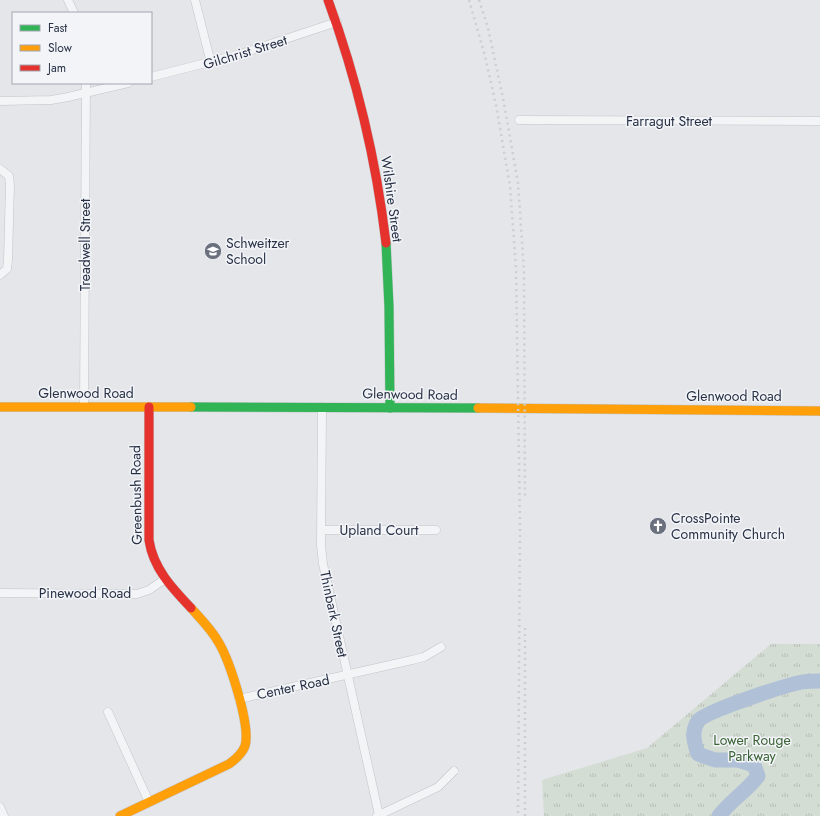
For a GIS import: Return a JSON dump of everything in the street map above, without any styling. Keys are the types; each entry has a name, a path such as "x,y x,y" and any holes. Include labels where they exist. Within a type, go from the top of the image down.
{"street":[{"path":"68,0 74,12"},
{"path":"196,0 211,63"},
{"name":"Wilshire Street","path":"328,0 337,22 364,114 382,217 389,297 390,408"},
{"name":"Gilchrist Street","path":"152,78 211,63 337,22"},
{"name":"Treadwell Street","path":"84,407 86,84"},
{"path":"0,101 51,100 124,84"},
{"name":"Farragut Street","path":"518,120 820,121"},
{"path":"0,170 9,176 10,185 8,260 7,269 0,276"},
{"name":"Glenwood Road","path":"0,407 322,407 820,411"},
{"name":"Greenbush Road","path":"120,816 229,764 241,754 246,737 239,699 230,666 213,633 165,579 154,561 148,540 149,407"},
{"name":"Thinbark Street","path":"322,407 323,564 378,816"},
{"name":"Upland Court","path":"322,530 436,530"},
{"name":"Pinewood Road","path":"0,593 137,594 149,590 165,579"},
{"name":"Center Road","path":"239,699 424,657 441,647"},
{"path":"108,712 149,802"},
{"path":"378,816 438,787 454,771"},
{"path":"0,807 4,816"}],"green space":[{"name":"Lower Rouge Parkway","path":"771,644 820,644 820,816 544,816 542,780 647,748"}],"waterway":[{"path":"719,816 758,776 754,765 738,760 715,760 698,754 694,741 694,729 698,721 715,711 764,693 802,682 820,681"}],"railway":[{"path":"469,0 485,56 496,105 510,186 516,269 520,527 518,816"},
{"path":"479,0 488,28 504,103 518,183 524,270 525,497"},
{"path":"525,627 525,816"}],"traffic: fast":[{"path":"386,243 389,307 390,408"},
{"path":"191,407 478,408"}],"traffic: slow":[{"path":"0,407 191,407"},
{"path":"478,408 820,411"},
{"path":"120,816 229,764 238,756 245,746 245,724 229,664 216,638 191,608"}],"traffic: jam":[{"path":"328,0 348,59 364,120 377,181 386,243"},
{"path":"149,407 149,540 151,550 164,577 191,608"}],"place":[{"name":"Schweitzer School","path":"213,251"},
{"name":"CrossPointe Community Church","path":"658,526"}]}
